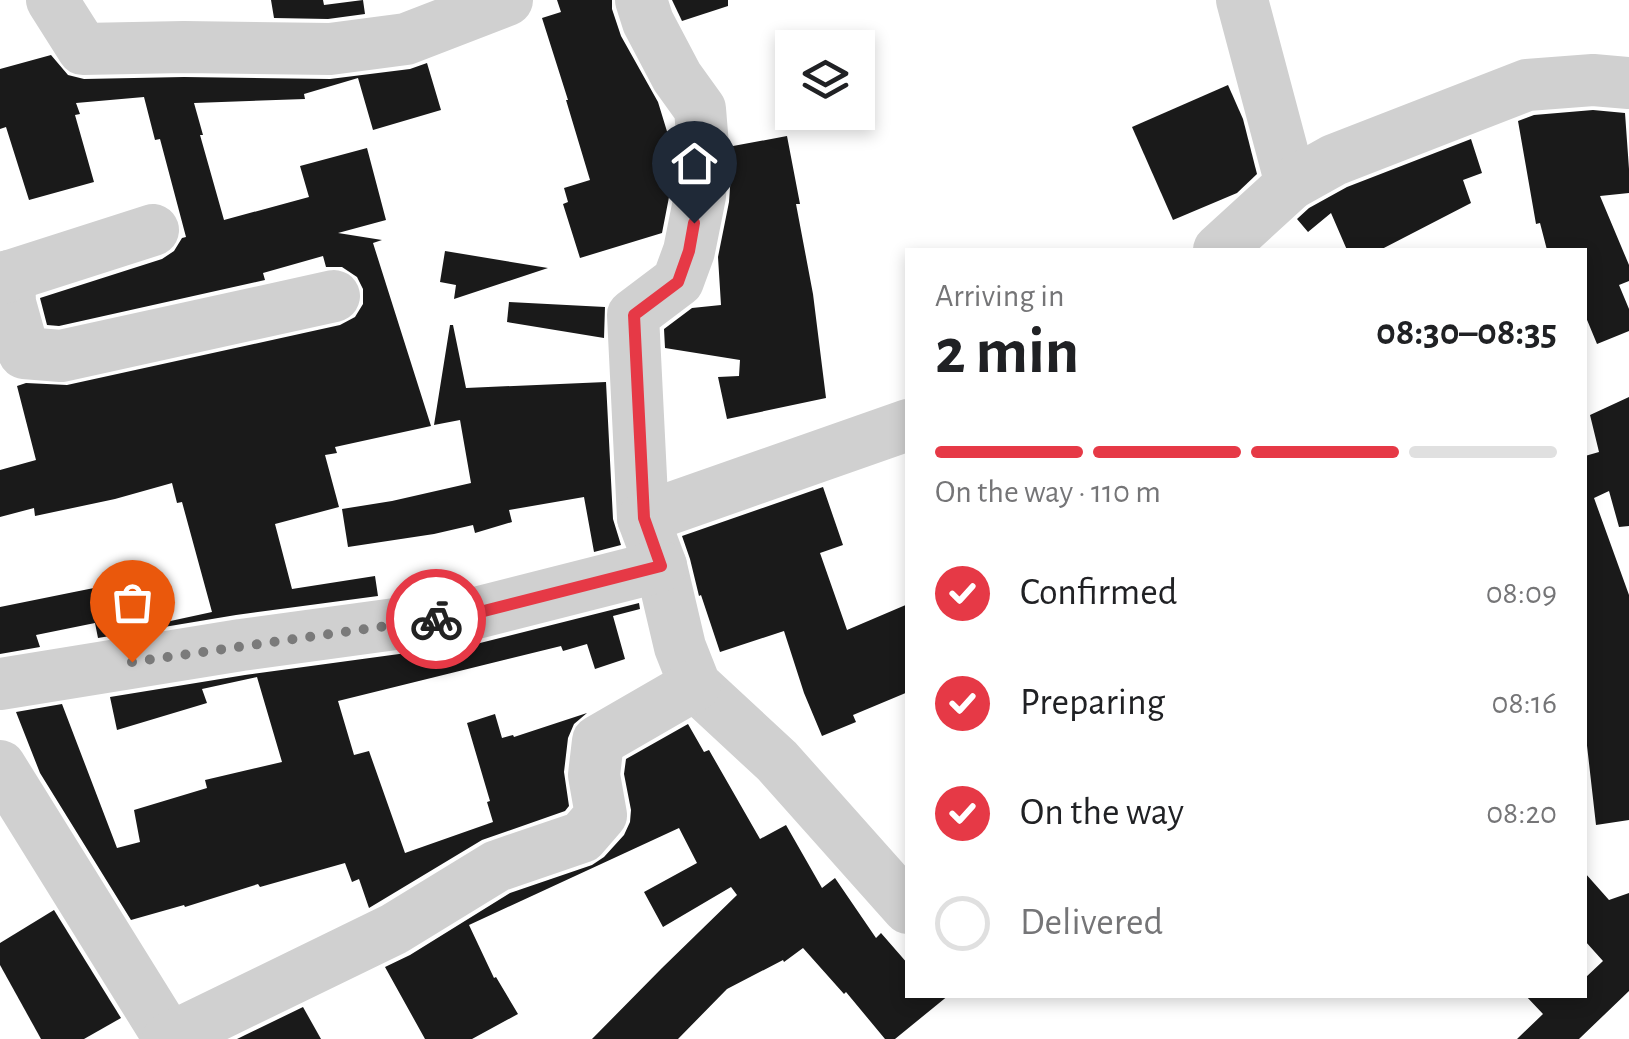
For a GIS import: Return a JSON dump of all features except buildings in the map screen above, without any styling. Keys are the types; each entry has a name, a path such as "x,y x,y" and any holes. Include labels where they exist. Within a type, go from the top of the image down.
{"street":[{"path":"52,0 82,49 330,49 406,39 506,0"},
{"path":"642,0 648,22 677,77 700,109 703,146 700,196 678,282 634,315 644,518 661,566 680,647 695,685 777,761 905,905"},
{"path":"1242,0 1291,184"},
{"path":"1221,248 1291,184 1334,160 1527,85 1593,80 1629,83"},
{"path":"153,230 4,278 24,353 61,356 334,296"},
{"path":"644,518 905,426"},
{"path":"0,684 241,645 476,613 661,566"},
{"path":"0,766 168,1039 394,929 497,866 582,838 601,815 594,775 598,742 695,685"}],"way so far":[{"path":"132,662 436,619"}],"route":[{"path":"436,619 476,613 661,566 644,518 634,315 678,282 694,223"}]}
